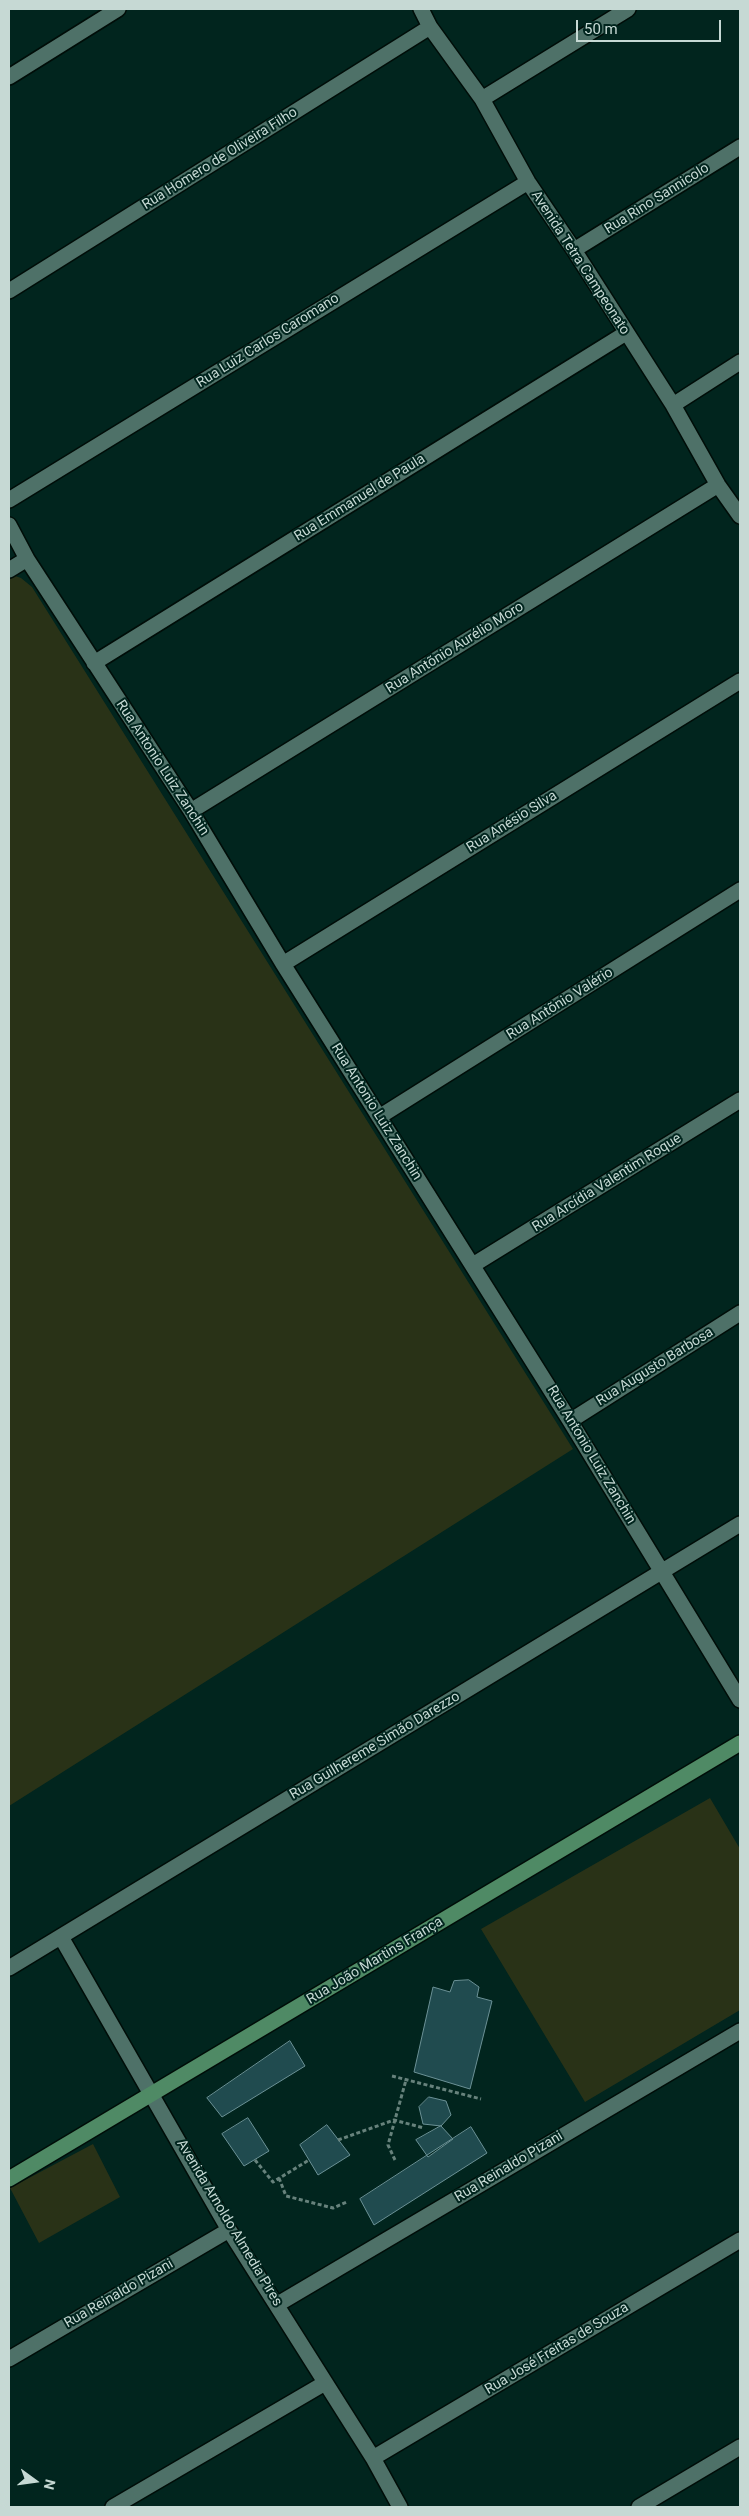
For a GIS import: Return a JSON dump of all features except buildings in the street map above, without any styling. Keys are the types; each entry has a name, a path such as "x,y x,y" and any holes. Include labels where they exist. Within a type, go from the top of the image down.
{"main road":[{"name":"Rua João Martins França","path":"9,2178 152,2095 740,1743"}],"street":[{"path":"9,77 118,9"},
{"name":"Avenida Tetra Campeonato","path":"421,9 430,26 482,99 528,182 673,405 718,485 740,516"},
{"path":"482,99 628,9"},
{"name":"Rua Homero de Oliveira Filho","path":"9,291 430,26"},
{"name":"Rua Rino Sannicolo","path":"574,250 740,147"},
{"name":"Rua Luiz Carlos Caromano","path":"9,500 528,182"},
{"name":"Rua Emmanuel de Paula","path":"94,663 626,333"},
{"path":"673,405 740,362"},
{"name":"Rua Antõnio Aurélio Moro","path":"191,810 718,485"},
{"name":"Rua Antonio Luiz Zanchin","path":"9,525 27,560 191,810 283,964 570,1421 740,1700"},
{"path":"9,570 27,560"},
{"name":"Rua Anésio Silva","path":"283,964 740,681"},
{"name":"Rua Antõnio Valério","path":"380,1117 740,890"},
{"name":"Rua Arcídia Valentim Roque","path":"473,1266 740,1100"},
{"name":"Rua Augusto Barbosa","path":"570,1421 740,1313"},
{"name":"Rua Guilhereme Simão Darezzo","path":"9,1968 740,1524"},
{"name":"Avenida Arnoldo Almedia Pires","path":"61,1937 230,2230 373,2458 400,2507"},
{"name":"Rua Reinaldo Pizani","path":"278,2304 740,2031"},
{"name":"Rua Reinaldo Pizani","path":"9,2359 230,2230"},
{"name":"Rua José Freitas de Souza","path":"373,2458 740,2240"},
{"path":"113,2507 325,2383"},
{"path":"639,2507 740,2447"}],"path":[{"path":"392,2076 481,2099"},
{"path":"395,2160 388,2145 406,2080"},
{"path":"338,2140 394,2120 424,2128"},
{"path":"255,2160 273,2182 309,2160"},
{"path":"279,2178 286,2196 333,2208 346,2202"}],"green space":[{"path":"9,574 21,578 32,587 573,1449 9,1806"},
{"path":"710,1798 740,1849 740,2010 585,2102 481,1929"},
{"path":"93,2144 120,2197 39,2243 10,2188"}]}
